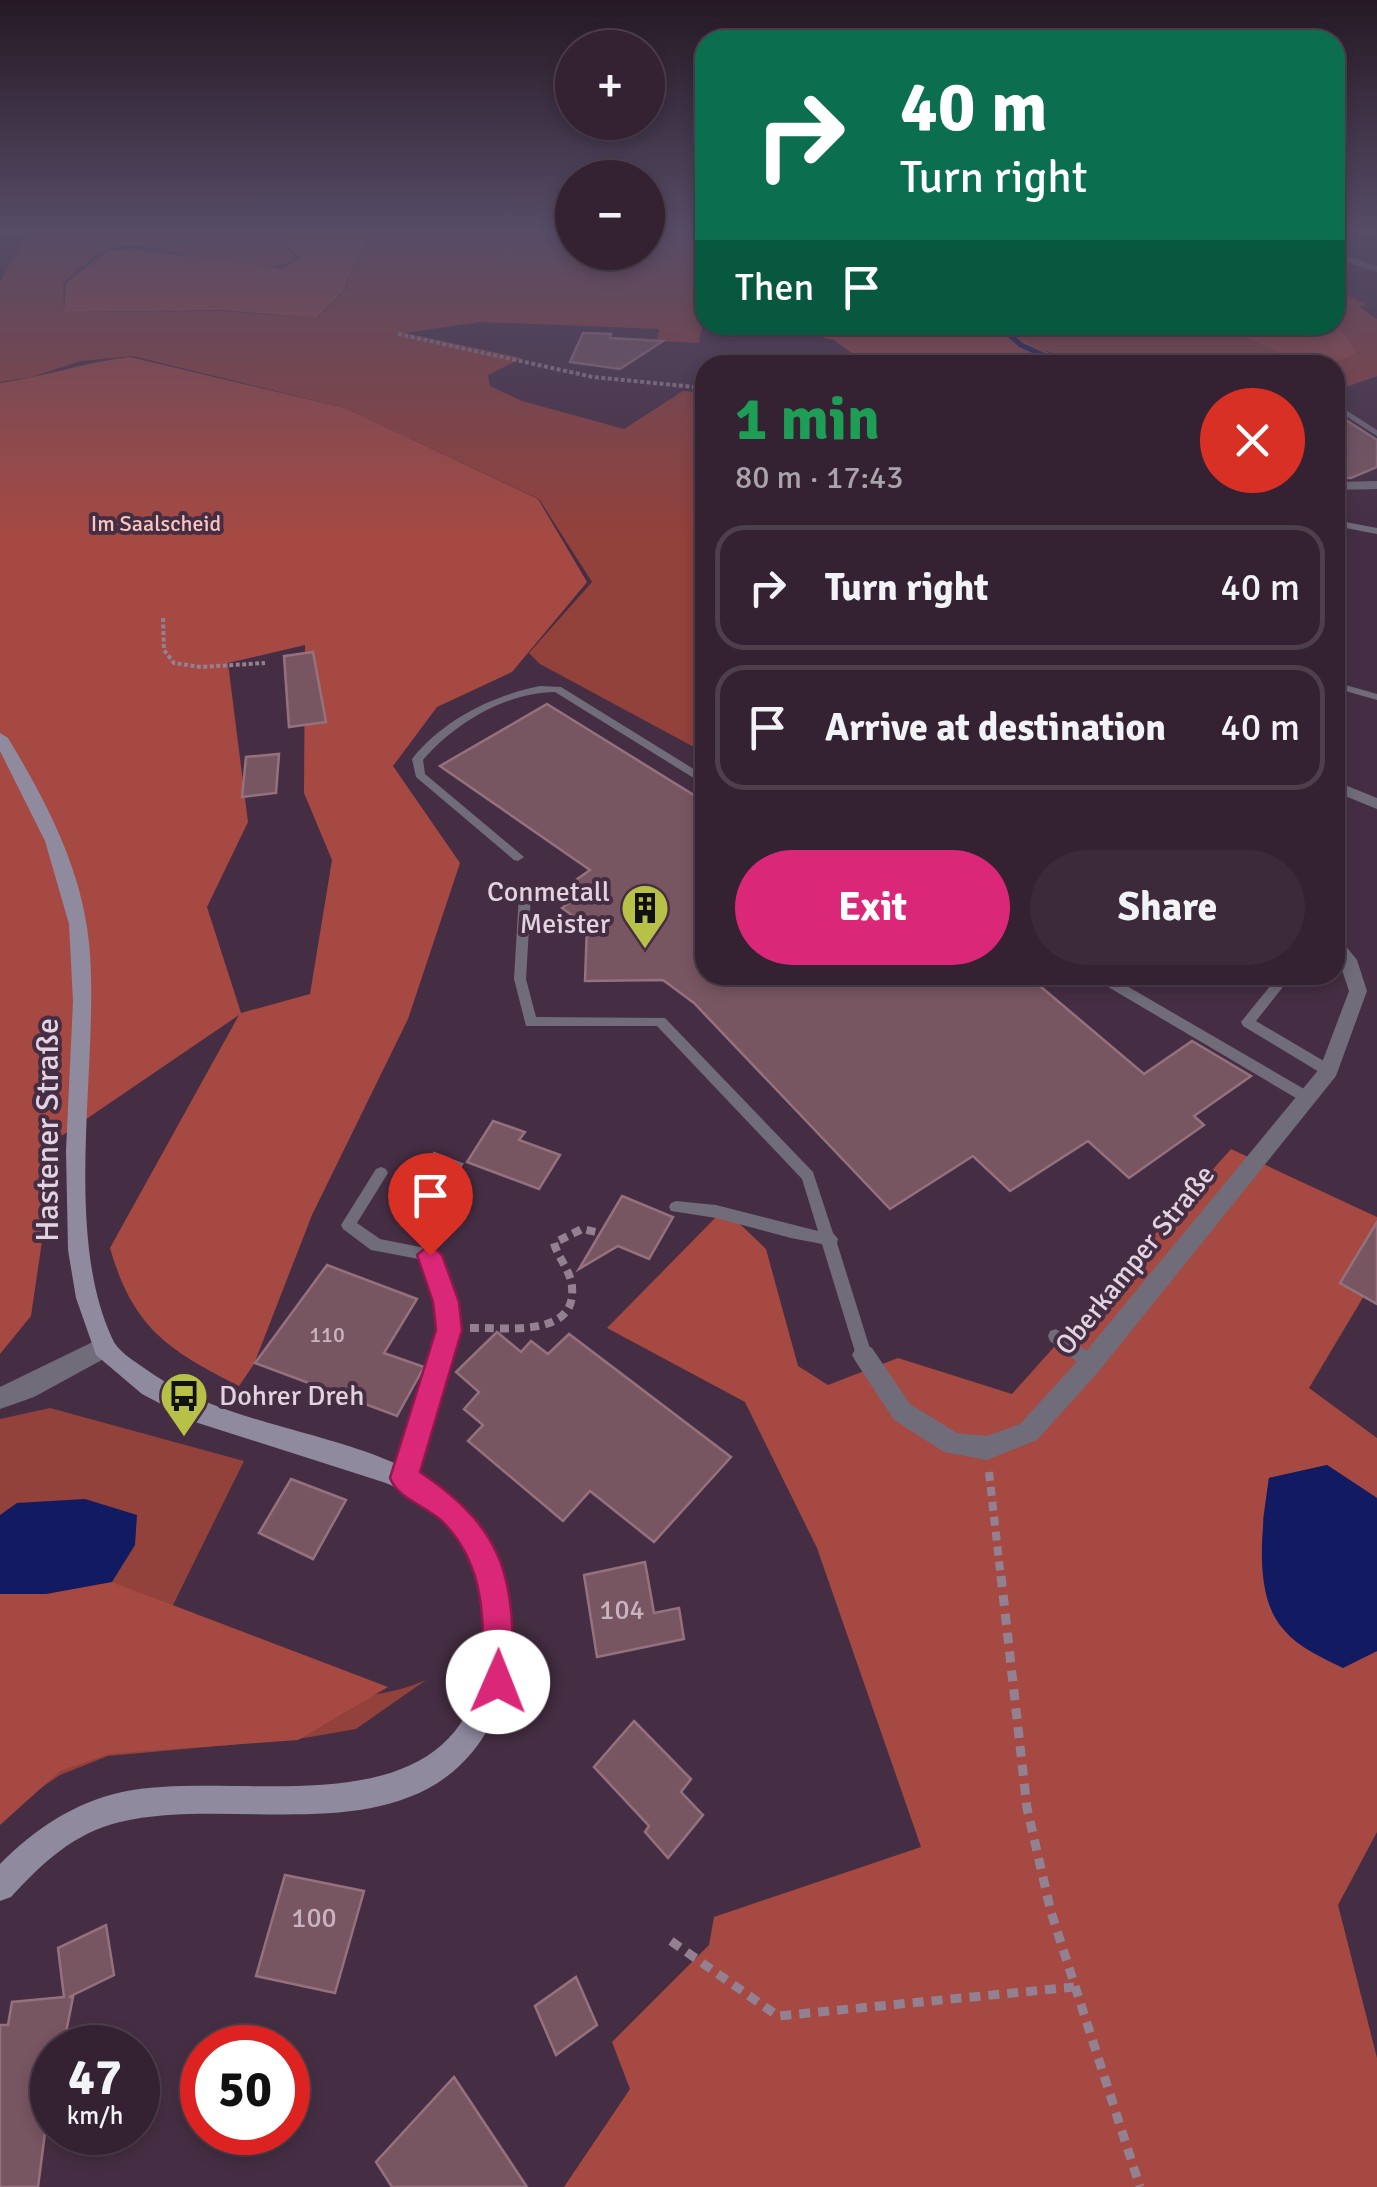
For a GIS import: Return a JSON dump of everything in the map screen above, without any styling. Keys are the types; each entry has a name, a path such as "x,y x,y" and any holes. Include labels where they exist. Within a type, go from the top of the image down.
{"main road":[{"name":"Hastener Straße","path":"0,738 63,863 76,910 81,953 77,1188 84,1273 103,1348"},
{"path":"0,1886 22,1862 82,1820 167,1799 387,1791 438,1765 477,1728 498,1682 499,1604 484,1555 453,1511 404,1478 190,1408 142,1382 103,1348"}],"street":[{"path":"1345,486 1377,485"},
{"path":"1345,800 1377,788"},
{"path":"1345,791 1377,804"},
{"name":"Oberkamper Straße","path":"987,1448 1028,1432 1091,1363 1329,1071 1358,992 1345,958"},
{"path":"0,1398 26,1389 103,1348"},
{"path":"864,1355 902,1412 953,1444 987,1448"}],"lane":[{"path":"1345,412 1377,434"},
{"path":"1345,525 1377,531"},
{"path":"518,856 420,776 417,759 431,741 516,692 535,686 557,689 695,774"},
{"path":"1345,688 1377,697"},
{"path":"525,894 520,979 531,1022 660,1021 808,1176 831,1239 864,1355"},
{"path":"1115,985 1306,1097"},
{"path":"1278,985 1248,1022 1329,1071"},
{"path":"381,1172 348,1225 376,1244 430,1255 446,1302 449,1330 404,1478"},
{"path":"676,1207 711,1207 788,1235 831,1239"},
{"path":"1056,1336 1091,1363"}],"path":[{"path":"398,334 593,377 695,387"},
{"path":"163,618 164,650 174,662 201,667 265,662"},
{"path":"449,1330 536,1328 560,1319 571,1303 572,1286 554,1243 582,1229 596,1232"},
{"path":"987,1448 1027,1808 1050,1912 1140,2187"},
{"path":"671,1941 778,2016 1074,1987"}],"shaded area":[{"path":"0,332 411,332 405,333 522,358 488,375 490,386 522,401 624,429 683,391 695,392 695,748 540,664 529,653 592,582 539,499 345,408 133,356 81,361 0,382"},
{"path":"658,332 695,332 701,335 699,343 657,341"},
{"path":"1345,332 1377,332 1377,376 1345,387 1345,355 1357,351"},
{"path":"1009,335 1247,335 1298,355 1061,355"},
{"path":"50,1408 244,1461 138,1676 322,1698 394,1691 426,1680 356,1729 304,1738 108,1756 60,1775 0,1816 0,1419"},
{"path":"1327,1465 1377,1498 1377,1651 1343,1668 1304,1647 1284,1630 1274,1615 1263,1577 1262,1535 1269,1478"},
{"path":"85,1499 137,1515 135,1545 112,1582 46,1594 0,1594 0,1515 17,1503"}],"green space":[{"path":"813,335 1011,335 1057,355 854,355 834,340"},
{"path":"1242,335 1345,335 1357,351 1345,358 1345,355 1287,355"},
{"name":"Im Saalscheid","path":"130,357 345,408 538,499 587,582 512,672 437,707 393,766 460,863 408,1019 312,1215 254,1364 239,1386 173,1348 157,1334 130,1298 110,1248 239,1015 57,1139 31,1316 0,1354 0,383","holes":["305,645 304,793 332,860 310,994 241,1013 207,907 248,822 228,663"]},
{"path":"1231,1149 1377,1217 1377,1274 1309,1388 1377,1438 1377,1498 1327,1465 1269,1478 1263,1519 1271,1607 1343,1667 1377,1651 1377,1832 1338,1905 1377,2058 1377,2187 564,2187 630,2089 612,2042 709,1945 714,1917 921,1847 817,1548 745,1402 607,1328 724,1209 766,1249 798,1366 828,1385 898,1358 1012,1394"},
{"path":"112,1582 388,1687 298,1740 109,1754 60,1771 0,1825 0,1594 46,1594"}],"building":[{"path":"583,333 663,341 620,369 570,362"},
{"path":"1345,419 1377,440 1377,467 1345,478"},
{"path":"313,652 326,722 289,727 284,656"},
{"name":"Conmetall Meister","path":"547,704 695,796 695,985 1039,985 1144,1074 1192,1041 1251,1076 1194,1116 1204,1125 1129,1178 1088,1141 1010,1191 973,1156 890,1209 694,1003 663,980 585,981 587,926 562,908 586,891 573,882 590,870 440,766"},
{"path":"279,754 276,793 242,797 246,757"},
{"path":"493,1121 525,1132 519,1140 560,1155 539,1189 467,1162"},
{"path":"434,1153 462,1164 431,1212 402,1201"},
{"path":"622,1196 673,1217 649,1259 618,1246 579,1269"},
{"path":"1377,1222 1377,1304 1340,1283"},
{"path":"327,1265 417,1299 384,1353 424,1367 397,1416 255,1363"},
{"path":"497,1332 521,1352 531,1341 548,1354 569,1334 731,1457 654,1542 590,1491 563,1521 468,1441 483,1425 464,1409 479,1392 456,1372"},
{"path":"291,1479 346,1500 313,1559 259,1533"},
{"path":"645,1562 654,1613 679,1608 684,1639 597,1657 584,1575"},
{"path":"634,1721 691,1779 681,1792 703,1815 668,1858 645,1832 649,1826 594,1767"},
{"path":"285,1875 364,1891 335,1993 256,1976"},
{"path":"106,1925 114,1975 69,1997 73,1997 68,2025 30,2025 30,2155 42,2155 38,2187 0,2187 0,2025 8,2025 12,2002 64,1997 58,1948"},
{"path":"576,1977 597,2025 556,2055 535,2006"},
{"path":"454,2077 527,2187 392,2187 376,2162"}],"waterway":[{"path":"1010,335 1043,355"}],"place":[{"name":"Conmetall Meister","path":"645,950"},
{"name":"Dohrer Dreh","path":"184,1438"}],"route":[{"path":"430,1255 446,1302 449,1330 404,1478 453,1511 484,1555 499,1604 498,1682"}]}
